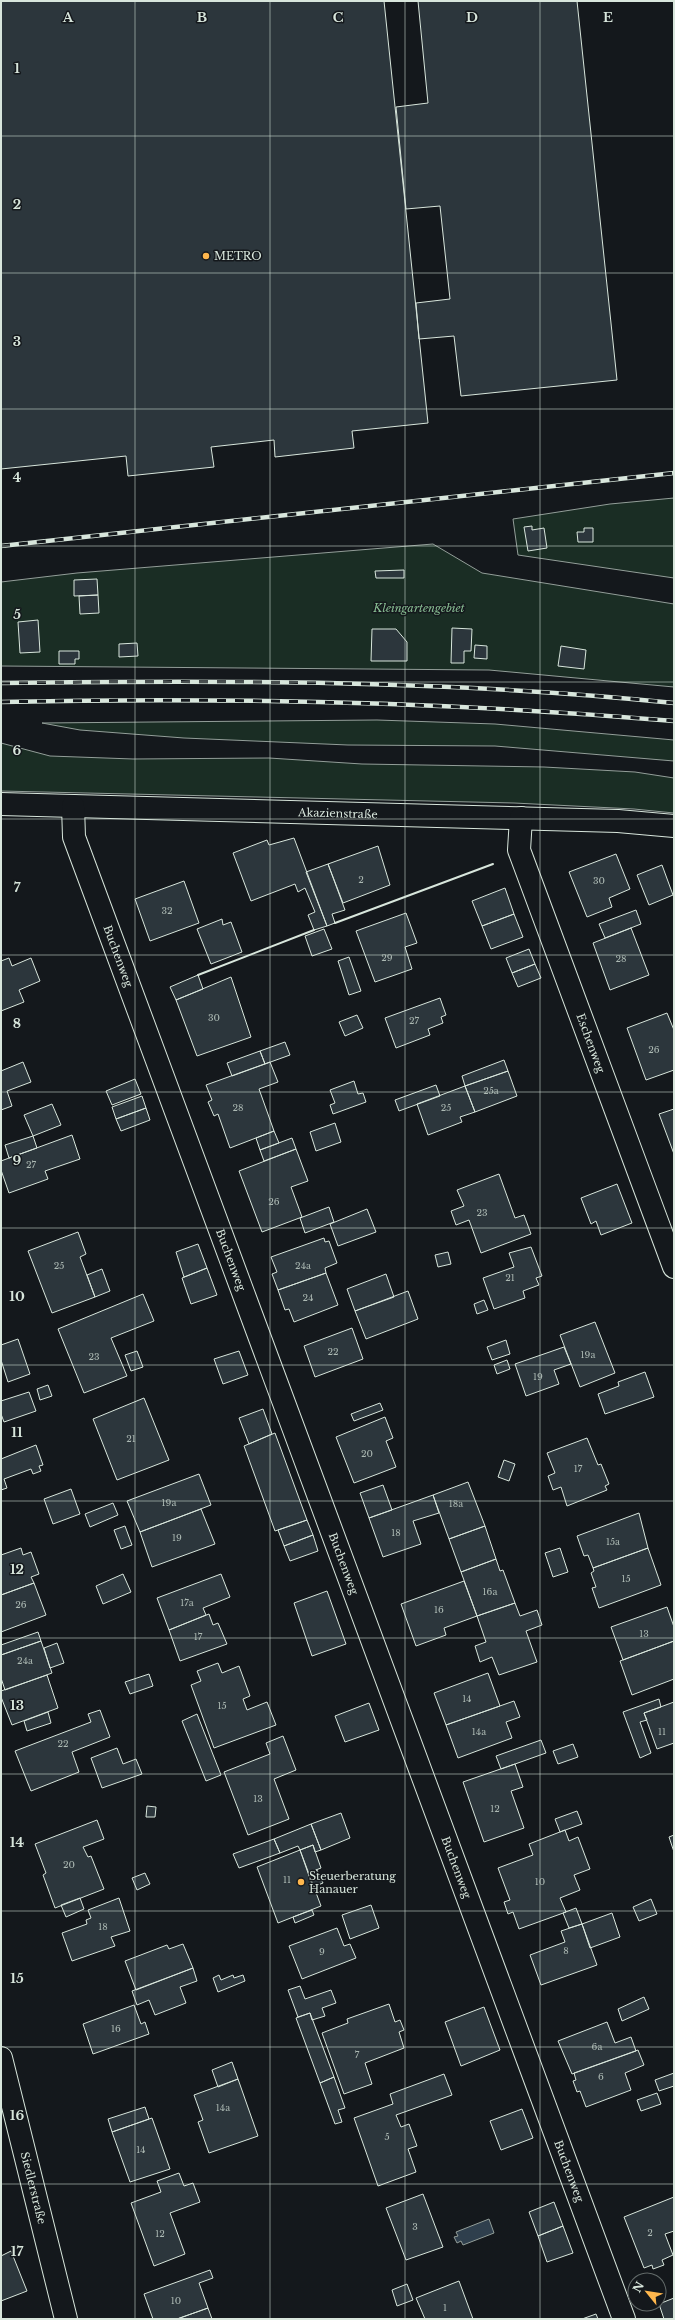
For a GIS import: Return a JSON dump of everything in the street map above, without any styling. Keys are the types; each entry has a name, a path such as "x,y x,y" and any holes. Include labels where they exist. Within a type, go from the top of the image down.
{"street":[{"name":"Akazienstraße","path":"1,804 618,821 674,826"},
{"name":"Buchenweg","path":"73,806 74,837 624,2319"},
{"name":"Eschenweg","path":"521,818 519,850 674,1267"},
{"name":"Siedlerstraße","path":"1,2058 66,2319"}],"green space":[{"path":"674,498 674,578 518,555 513,519 610,504"},
{"name":"Kleingartengebiet","path":"433,544 482,573 674,604 674,687 489,670 1,666 1,582 77,573"},
{"path":"377,720 495,724 674,740 674,761 495,746 348,745 184,738 80,730 42,723"},
{"path":"1,743 50,756 133,759 269,758 362,764 544,767 635,772 674,778 674,813 634,809 514,803 1,791"}],"water":[{"path":"489,2219 494,2233 463,2245 461,2241 457,2243 454,2237 458,2236 456,2232"}],"building":[{"name":"METRO","path":"1,1 384,1 428,423 352,431 354,448 275,457 274,440 211,447 214,467 128,476 126,456 1,469"},
{"path":"418,1 577,1 617,380 461,396 454,336 419,339 416,303 450,299 440,206 406,209 396,107 428,103"},
{"path":"532,526 532,530 544,528 547,548 528,551 524,527"},
{"path":"584,528 593,528 593,542 578,542 577,532 584,532"},
{"path":"404,570 404,578 376,578 375,571"},
{"path":"97,579 98,595 74,596 74,580"},
{"path":"98,595 99,613 80,614 79,596"},
{"path":"38,620 40,652 20,653 18,622"},
{"path":"452,628 472,629 471,651 464,651 464,663 451,663"},
{"path":"372,629 396,629 407,642 407,661 371,661"},
{"path":"137,643 138,656 119,657 119,644"},
{"path":"475,645 487,646 487,659 474,658"},
{"path":"561,646 586,650 584,669 558,666"},
{"path":"59,651 79,651 79,659 75,659 75,664 59,664"},
{"path":"294,838 327,926 314,930 308,915 315,912 305,888 298,892 295,884 251,901 233,853 267,840 269,845"},
{"path":"378,846 390,885 343,903 328,864"},
{"path":"616,854 630,889 609,898 612,907 587,917 569,872"},
{"path":"328,864 345,910 332,914 335,923 327,926 306,872"},
{"path":"662,865 673,895 649,905 637,875"},
{"path":"184,881 199,923 150,941 135,899"},
{"path":"505,888 514,914 482,926 472,901"},
{"path":"636,910 641,924 605,938 599,924"},
{"path":"406,913 417,943 405,947 412,969 375,982 356,931"},
{"path":"514,914 523,937 491,949 482,926"},
{"path":"222,919 223,925 231,922 242,952 211,964 197,929"},
{"path":"631,928 649,975 610,990 593,943"},
{"path":"324,929 332,949 312,956 305,936"},
{"path":"529,949 535,964 512,973 506,958"},
{"path":"349,957 361,991 349,995 338,961"},
{"path":"9,958 12,966 31,958 40,981 19,990 24,1002 1,1011 1,961"},
{"path":"535,964 541,978 518,987 512,973"},
{"path":"198,975 203,989 176,1000 170,987"},
{"path":"231,977 251,1037 197,1056 176,1000"},
{"path":"440,998 446,1015 441,1017 443,1023 428,1029 430,1035 396,1048 385,1018"},
{"path":"667,1013 674,1030 674,1070 646,1080 627,1028"},
{"path":"357,1015 363,1028 345,1036 339,1022"},
{"path":"285,1042 290,1055 265,1064 260,1051"},
{"path":"260,1051 265,1064 232,1076 227,1063"},
{"path":"504,1060 508,1071 465,1086 462,1076"},
{"path":"23,1062 31,1082 7,1091 12,1106 1,1110 1,1071"},
{"path":"270,1062 278,1082 259,1089 274,1131 230,1148 218,1114 214,1116 208,1102 212,1100 206,1085"},
{"path":"508,1071 517,1096 475,1112 465,1086"},
{"path":"135,1079 141,1094 112,1105 106,1091"},
{"path":"354,1081 358,1094 363,1093 366,1102 333,1114 330,1105 335,1103 330,1090"},
{"path":"436,1085 440,1096 399,1111 395,1100"},
{"path":"465,1086 475,1112 460,1117 462,1122 428,1135 417,1104"},
{"path":"142,1096 146,1108 116,1119 112,1107"},
{"path":"52,1104 61,1125 33,1136 24,1115"},
{"path":"146,1108 150,1120 121,1131 116,1119"},
{"path":"674,1109 674,1154 659,1114"},
{"path":"335,1123 341,1142 316,1151 310,1132"},
{"path":"274,1131 279,1143 260,1150 256,1138"},
{"path":"72,1135 80,1159 45,1171 48,1179 9,1193 1,1170 1,1161"},
{"path":"33,1136 37,1148 9,1158 5,1145"},
{"path":"292,1138 296,1149 264,1161 260,1150"},
{"path":"296,1149 308,1181 291,1187 302,1217 262,1232 239,1171"},
{"path":"499,1174 515,1218 524,1215 531,1234 481,1253 469,1220 456,1225 451,1211 464,1206 457,1190"},
{"path":"617,1184 632,1223 601,1235 596,1221 591,1224 581,1198"},
{"path":"329,1207 334,1222 305,1233 300,1218"},
{"path":"367,1209 376,1232 338,1246 330,1224"},
{"path":"78,1232 86,1254 80,1257 95,1297 52,1313 28,1251"},
{"path":"324,1238 325,1242 329,1241 337,1263 325,1268 326,1273 278,1290 272,1274 277,1272 271,1257"},
{"path":"198,1244 207,1268 184,1277 176,1252"},
{"path":"531,1247 542,1276 536,1278 539,1285 523,1291 525,1298 494,1309 483,1278 514,1267 509,1253"},
{"path":"448,1252 451,1264 438,1267 435,1255"},
{"path":"207,1268 217,1295 191,1304 182,1278"},
{"path":"102,1269 110,1291 95,1297 87,1275"},
{"path":"326,1273 338,1305 294,1322 289,1309 285,1310 278,1290"},
{"path":"386,1274 394,1297 355,1311 347,1289"},
{"path":"408,1291 418,1319 366,1339 355,1311"},
{"path":"143,1294 154,1321 111,1338 127,1376 84,1393 58,1329"},
{"path":"484,1300 488,1310 477,1314 474,1304"},
{"path":"595,1322 615,1373 580,1387 560,1335"},
{"path":"352,1328 363,1359 315,1377 304,1346"},
{"path":"18,1339 30,1374 8,1382 1,1360 1,1345"},
{"path":"506,1340 510,1354 492,1360 487,1347"},
{"path":"564,1347 571,1364 554,1370 559,1384 526,1396 515,1364"},
{"path":"137,1351 143,1367 131,1371 125,1355"},
{"path":"239,1351 248,1375 223,1384 214,1359"},
{"path":"507,1360 510,1369 497,1374 494,1365"},
{"path":"645,1372 654,1397 605,1414 598,1394 619,1386 618,1382"},
{"path":"48,1385 52,1396 40,1400 37,1389"},
{"path":"29,1392 36,1411 4,1422 1,1414 1,1401"},
{"path":"144,1398 169,1460 117,1480 93,1419"},
{"path":"380,1403 383,1410 354,1421 351,1414"},
{"path":"263,1409 272,1434 249,1444 239,1418"},
{"path":"385,1417 393,1438 386,1441 396,1467 354,1483 336,1437"},
{"path":"275,1433 307,1520 275,1531 244,1446"},
{"path":"587,1438 598,1465 601,1464 609,1484 605,1486 607,1490 567,1506 561,1487 553,1490 548,1476 555,1473 547,1453"},
{"path":"36,1445 43,1465 39,1466 41,1471 33,1474 31,1469 4,1479 7,1488 1,1490 1,1459"},
{"path":"504,1460 515,1464 509,1481 498,1477"},
{"path":"199,1474 211,1505 140,1532 127,1501"},
{"path":"468,1482 485,1526 449,1539 433,1495"},
{"path":"383,1485 392,1510 369,1518 360,1493"},
{"path":"71,1489 80,1514 53,1524 44,1499"},
{"path":"433,1495 439,1513 413,1521 421,1544 383,1557 369,1518"},
{"path":"113,1503 118,1515 90,1527 85,1514"},
{"path":"201,1509 215,1544 152,1567 140,1532"},
{"path":"639,1513 648,1548 593,1568 588,1555 584,1556 577,1536"},
{"path":"307,1520 313,1535 284,1546 278,1530"},
{"path":"125,1526 132,1545 121,1549 114,1530"},
{"path":"485,1526 496,1559 461,1572 449,1539"},
{"path":"313,1535 318,1551 290,1561 284,1546"},
{"path":"21,1548 23,1555 31,1552 39,1574 31,1577 34,1583 1,1595 1,1555"},
{"path":"560,1548 568,1572 553,1577 545,1553"},
{"path":"648,1548 661,1585 599,1608 592,1588 596,1587 591,1573 594,1571 593,1568"},
{"path":"496,1559 500,1571 503,1570 515,1603 477,1616 461,1572"},
{"path":"123,1574 131,1592 103,1604 96,1586"},
{"path":"221,1574 230,1597 203,1608 206,1615 169,1630 157,1598"},
{"path":"464,1581 477,1616 444,1628 446,1635 416,1646 401,1604"},
{"path":"34,1583 46,1615 1,1632 1,1595"},
{"path":"327,1591 346,1644 312,1656 294,1603"},
{"path":"515,1603 520,1616 537,1610 542,1625 526,1631 537,1662 499,1675 492,1657 480,1662 475,1646 486,1642 477,1616"},
{"path":"667,1607 674,1627 674,1641 623,1660 611,1627"},
{"path":"209,1614 213,1625 218,1623 227,1644 180,1661 169,1630"},
{"path":"38,1632 41,1641 1,1655 1,1645"},
{"path":"41,1641 52,1673 5,1690 1,1678 1,1655"},
{"path":"674,1641 674,1679 632,1695 620,1661"},
{"path":"57,1643 64,1663 50,1668 44,1648"},
{"path":"218,1663 222,1673 239,1666 250,1696 243,1699 247,1710 267,1702 276,1725 214,1748 191,1685 201,1681 197,1671"},
{"path":"488,1673 500,1706 446,1725 434,1693"},
{"path":"149,1674 153,1686 130,1694 125,1682"},
{"path":"47,1675 58,1708 12,1725 1,1697 1,1691"},
{"path":"659,1699 661,1707 644,1713 647,1720 640,1722 651,1753 640,1758 623,1712"},
{"path":"514,1701 520,1717 506,1722 512,1738 458,1758 446,1725"},
{"path":"674,1702 674,1743 657,1749 644,1713"},
{"path":"369,1703 379,1730 345,1742 335,1716"},
{"path":"100,1710 110,1737 72,1752 79,1772 31,1791 15,1751 91,1722 88,1714"},
{"path":"48,1712 51,1723 27,1731 24,1721"},
{"path":"197,1714 221,1775 206,1781 182,1721"},
{"path":"283,1736 296,1770 274,1779 289,1819 248,1835 224,1772 270,1754 266,1743"},
{"path":"541,1740 546,1753 501,1769 496,1756"},
{"path":"573,1744 578,1757 558,1764 553,1751"},
{"path":"117,1748 123,1764 136,1759 142,1774 102,1788 91,1758"},
{"path":"515,1764 523,1787 511,1791 524,1828 484,1842 463,1782"},
{"path":"147,1806 156,1807 155,1817 146,1817"},
{"path":"577,1811 582,1824 560,1832 555,1819"},
{"path":"341,1813 350,1838 321,1850 311,1824"},
{"path":"97,1820 104,1839 83,1847 88,1857 91,1856 104,1889 55,1908 43,1875 46,1873 35,1844"},
{"path":"311,1824 321,1850 315,1852 313,1845 300,1850 298,1846 280,1853 274,1839"},
{"path":"565,1830 569,1841 578,1837 590,1869 574,1875 580,1890 560,1898 566,1912 519,1929 513,1912 508,1914 504,1902 510,1900 498,1868 533,1855 529,1844"},
{"path":"674,1835 674,1852 669,1837"},
{"path":"274,1839 280,1853 239,1868 233,1854"},
{"path":"313,1845 321,1868 308,1873 300,1850"},
{"path":"300,1850 321,1906 278,1923 257,1867"},
{"path":"317,1870 323,1883 313,1887 308,1873"},
{"path":"145,1873 150,1884 137,1890 132,1878"},
{"path":"80,1898 84,1909 66,1917 61,1905"},
{"path":"119,1898 130,1931 111,1937 115,1946 72,1961 62,1933 87,1924 86,1920 91,1918 88,1910"},
{"path":"651,1899 657,1914 639,1921 633,1907"},
{"path":"371,1905 379,1928 350,1939 342,1915"},
{"path":"576,1908 582,1924 569,1928 563,1913"},
{"path":"312,1910 314,1915 295,1923 293,1917"},
{"path":"612,1913 620,1937 590,1948 582,1924"},
{"path":"582,1924 597,1965 541,1985 530,1955 565,1942 561,1931"},
{"path":"337,1928 344,1946 350,1944 356,1958 302,1979 289,1946"},
{"path":"183,1944 193,1968 136,1990 125,1961 167,1945 169,1949"},
{"path":"193,1968 197,1981 180,1987 186,2003 155,2015 149,2000 137,2005 132,1991"},
{"path":"219,1975 221,1980 233,1975 234,1978 243,1975 245,1981 218,1992 213,1978"},
{"path":"300,1986 305,1999 331,1990 336,2003 322,2008 325,2016 312,2020 310,2013 298,2017 288,1990"},
{"path":"644,1997 649,2009 622,2021 618,2009"},
{"path":"389,2004 395,2022 400,2020 404,2030 399,2032 404,2048 365,2063 372,2084 344,2094 322,2033 348,2023 347,2019"},
{"path":"134,2005 141,2024 145,2022 149,2034 93,2054 83,2024"},
{"path":"484,2007 500,2050 461,2066 445,2022"},
{"path":"310,2013 334,2077 320,2083 296,2018"},
{"path":"607,2022 615,2043 631,2037 636,2051 572,2074 558,2041"},
{"path":"638,2050 644,2065 625,2073 631,2090 586,2107 580,2091 577,2092 573,2081 576,2080 574,2073"},
{"path":"232,2062 238,2079 218,2087 212,2070"},
{"path":"674,2073 674,2086 659,2091 655,2080"},
{"path":"444,2074 452,2095 396,2115 401,2127 409,2124 417,2146 408,2149 416,2172 378,2186 354,2118 393,2104 390,2094"},
{"path":"334,2077 345,2108 338,2110 342,2122 335,2124 320,2083"},
{"path":"238,2079 258,2136 209,2153 198,2122 203,2120 194,2095"},
{"path":"657,2093 661,2104 641,2111 637,2100"},
{"path":"145,2107 149,2119 112,2132 108,2119"},
{"path":"522,2109 533,2138 501,2150 490,2121"},
{"path":"152,2118 170,2169 130,2182 112,2132"},
{"path":"179,2173 184,2186 193,2183 200,2202 170,2213 185,2254 154,2266 131,2203 161,2192 157,2181"},
{"path":"423,2194 443,2247 406,2260 386,2208"},
{"path":"674,2197 674,2231 665,2234 673,2255 662,2260 664,2265 653,2269 652,2265 644,2268 624,2217"},
{"path":"554,2202 563,2226 538,2236 529,2212"},
{"path":"563,2226 573,2253 547,2262 538,2236"},
{"path":"11,2251 27,2291 1,2301 1,2256"},
{"path":"210,2270 213,2278 199,2283 208,2308 177,2319 153,2319 144,2294"},
{"path":"459,2281 473,2319 425,2319 416,2298"},
{"path":"407,2284 413,2300 397,2306 392,2290"},
{"path":"674,2298 674,2319 664,2319 662,2312 667,2312 667,2301"},
{"path":"208,2308 212,2319 177,2319"},
{"path":"596,2314 598,2319 582,2319"}],"railway":[{"path":"1,546 674,473"},
{"path":"1,683 338,683 506,690 590,695 674,703"},
{"path":"1,702 170,700 338,702 506,709 674,721"}],"wall":[{"path":"335,923 493,864"},
{"path":"198,975 314,930"}],"place":[{"name":"METRO","path":"206,256"},
{"name":"Steuerberatung Hanauer","path":"301,1882"}]}
